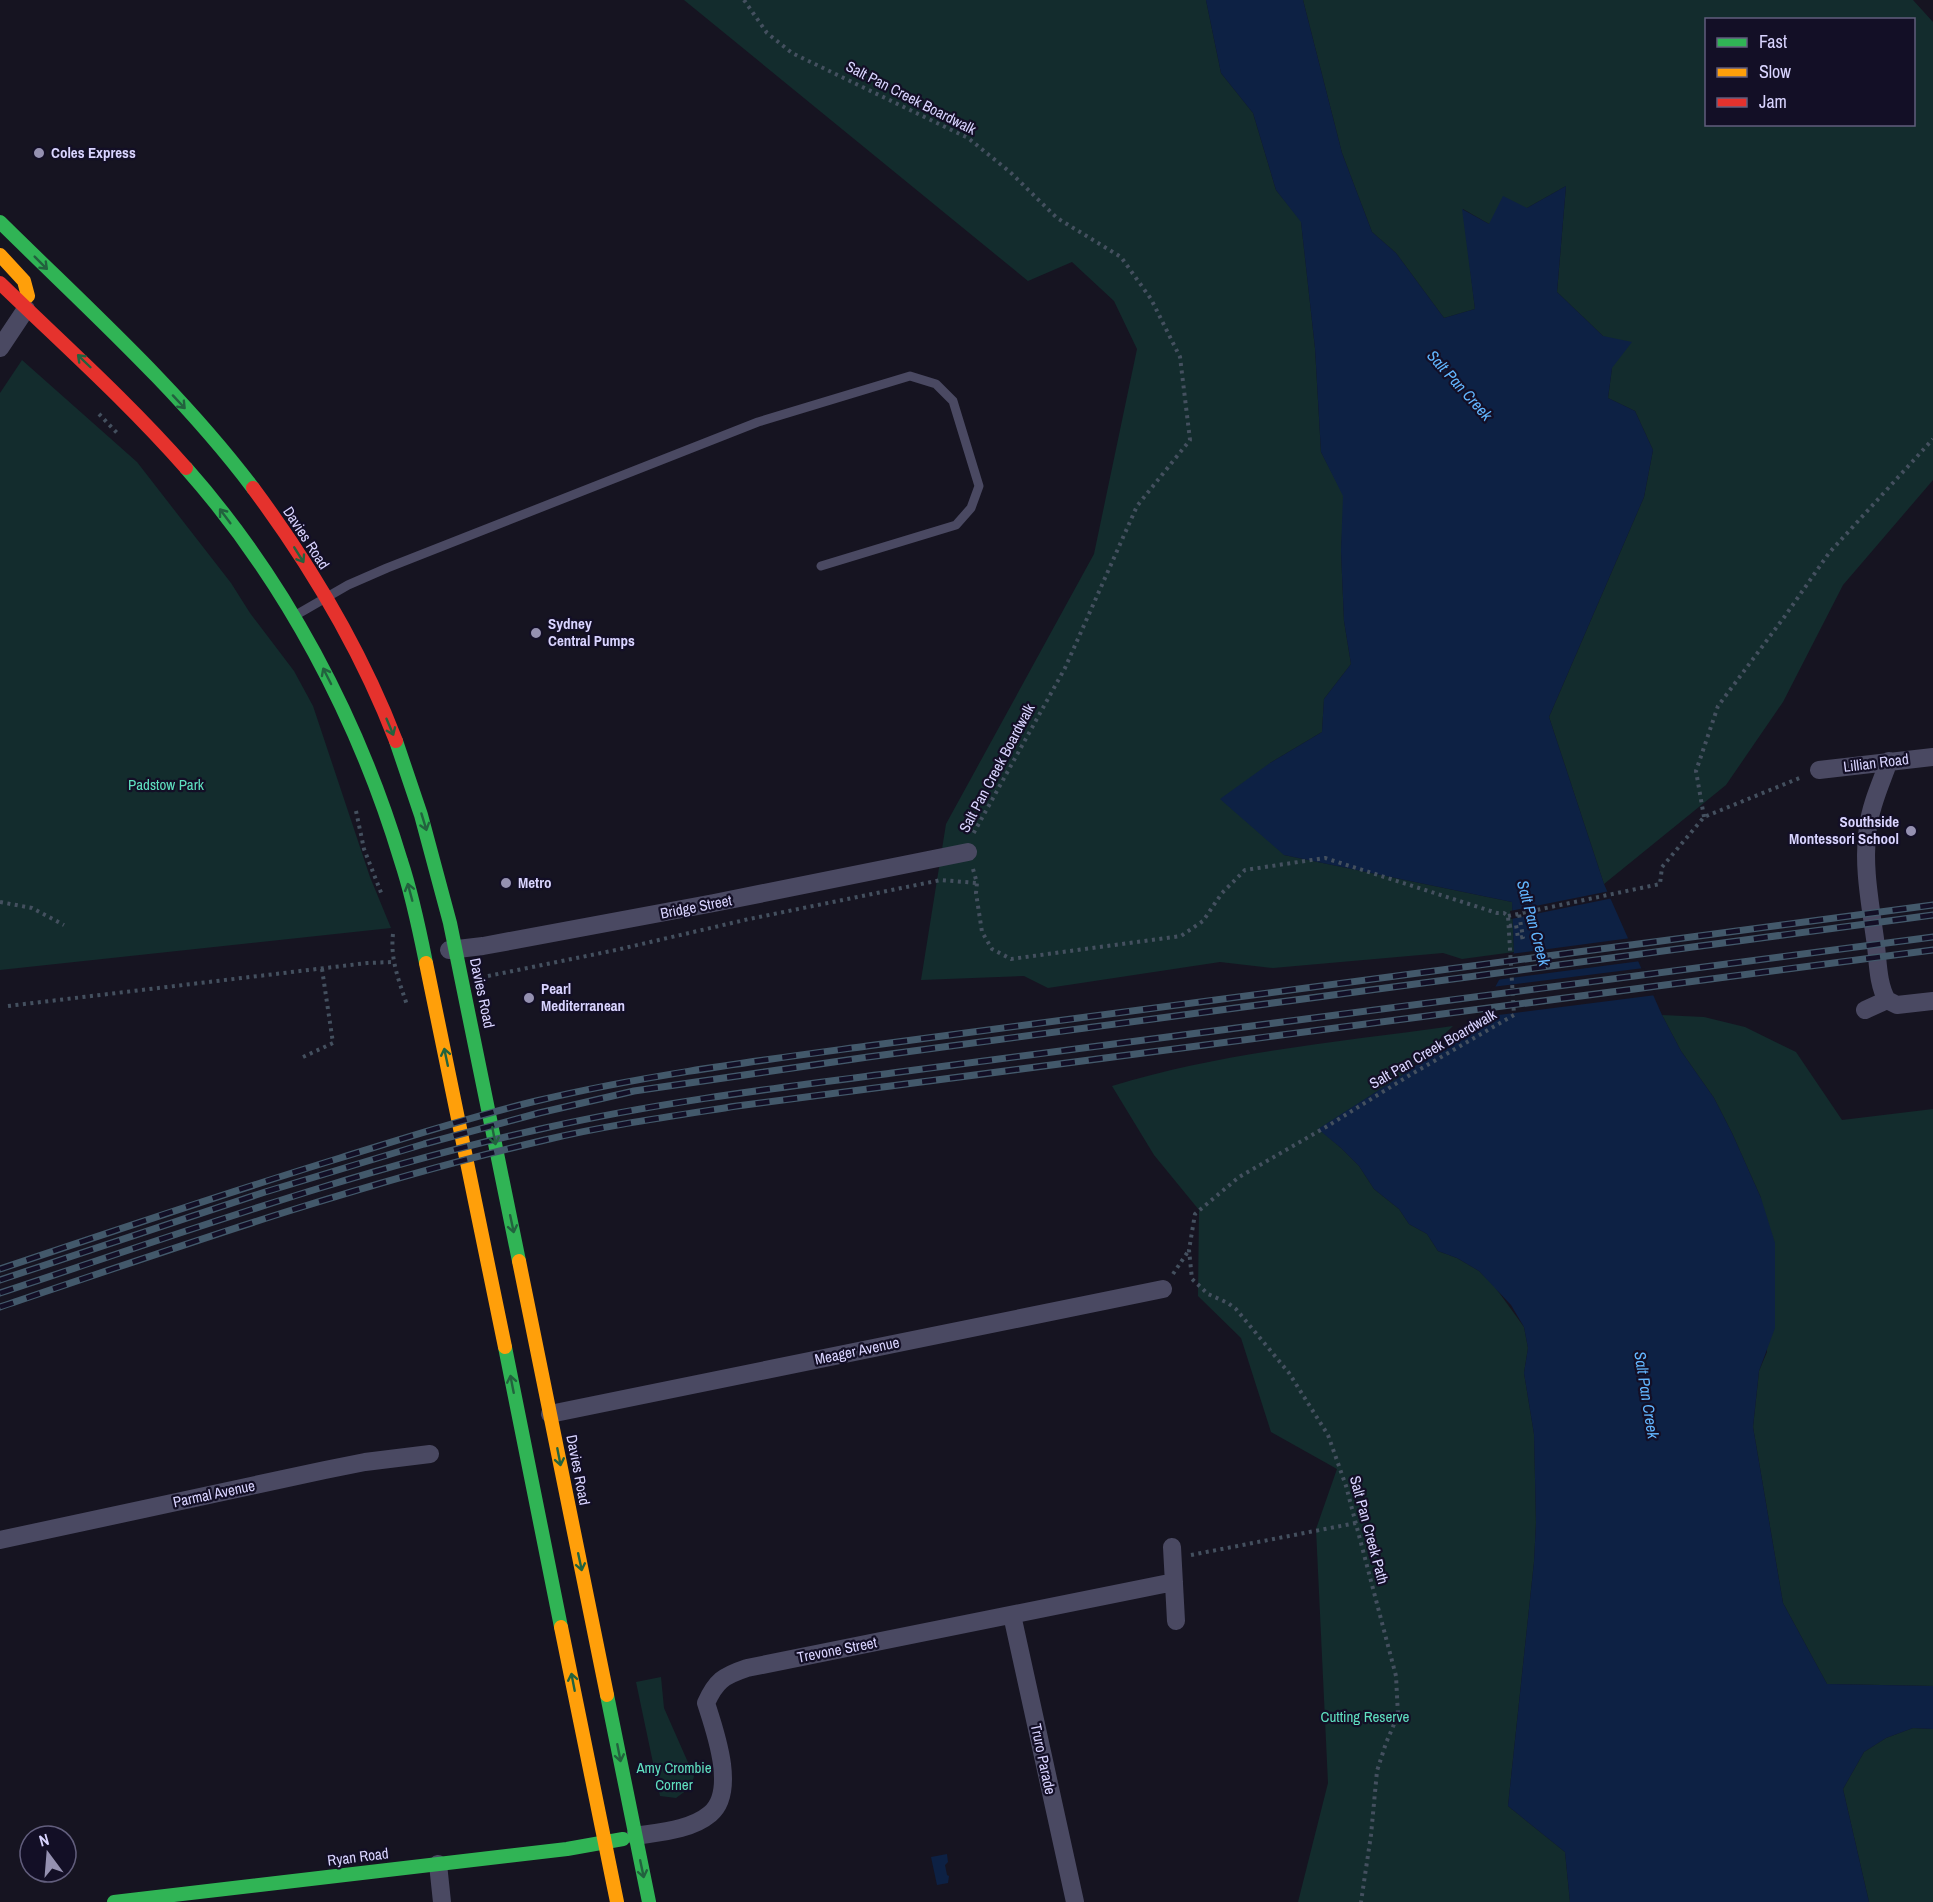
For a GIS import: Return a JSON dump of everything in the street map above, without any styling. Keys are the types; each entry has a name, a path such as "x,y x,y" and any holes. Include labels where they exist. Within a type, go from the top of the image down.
{"main road":[{"name":"Davies Road","path":"0,222 146,367 225,454 277,522 326,598 353,647 393,735 431,848 456,950 649,1902"},
{"path":"0,255 24,281 28,297 26,309"},
{"path":"0,283 126,401 188,469 238,534 294,617 337,697 376,787 403,867 423,949 617,1902"},
{"path":"527,1462 550,1414"},
{"name":"Ryan Road","path":"114,1902 567,1849 636,1836"}],"street":[{"path":"0,348 26,309"},
{"name":"Lillian Road","path":"1819,770 1933,757"},
{"path":"1889,761 1871,810 1866,849 1870,904 1883,994 1887,1000 1897,1005 1933,1001"},
{"name":"Bridge Street","path":"423,949 456,950 714,903 968,852"},
{"path":"1865,1010 1887,1000"},
{"name":"Meager Avenue","path":"550,1414 1163,1289"},
{"name":"Parmal Avenue","path":"0,1540 364,1462 430,1454"},
{"path":"1172,1553 1176,1621"},
{"name":"Trevone Street","path":"636,1836 700,1821 710,1815 718,1804 724,1775 706,1703 716,1684 723,1678 747,1668 1174,1582"},
{"name":"Truro Parade","path":"1012,1615 1075,1902"},
{"path":"438,1864 442,1902"}],"lane":[{"path":"294,617 348,585 387,568 758,422 910,376 936,384 953,401 979,486 971,508 956,525 821,567"}],"path":[{"name":"Salt Pan Creek Boardwalk","path":"744,0 766,33 792,52 968,138 1010,172 1057,218 1121,257 1151,299 1180,357 1190,440 1137,506 1065,668 972,834 968,852 977,883 976,892 982,932 992,949 1011,959 1180,936 1203,921 1222,893 1245,870 1325,858 1509,916 1514,1016 1239,1177 1195,1214"},
{"path":"97,412 120,435"},
{"path":"1704,817 1696,771 1718,706 1829,553 1933,439"},
{"path":"1509,916 1660,884 1662,867 1704,817 1819,770"},
{"path":"355,801 364,849 384,900"},
{"path":"488,976 616,951 749,920 941,880 977,883"},
{"path":"0,902 32,908 64,925"},
{"path":"1509,926 1516,925 1518,938 1523,938 1519,914"},
{"path":"8,1006 393,962 394,928"},
{"path":"303,1057 333,1043 322,969"},
{"name":"Salt Pan Creek Path","path":"1195,1214 1189,1250 1192,1279 1208,1294 1236,1309 1289,1373 1328,1435 1346,1486 1396,1676 1398,1715 1377,1771 1371,1835 1361,1902"},
{"path":"1163,1289 1189,1250"},
{"path":"1172,1553 1356,1523"}],"green space":[{"path":"684,0 1206,0 1221,73 1253,113 1276,190 1301,221 1315,348 1321,452 1344,496 1341,551 1344,621 1351,664 1324,699 1322,732 1270,763 1284,855 1512,902 1514,952 1462,959 1443,953 1273,968 1220,962 1048,988 1024,976 921,980 946,824 1094,554 1137,349 1114,301 1072,262 1028,281"},
{"path":"1303,0 1913,0 1933,22 1933,480 1843,585 1783,702 1726,785 1604,884 1549,717 1644,497 1653,450 1635,411 1608,398 1612,368 1603,336 1557,292 1566,186 1527,208 1489,224 1463,209 1475,309 1444,318 1396,253 1372,232 1342,153"},
{"name":"Padstow Park","path":"22,360 137,462 231,583 250,613 294,671 313,706 370,877 391,928 0,970 0,393"},
{"path":"1662,1015 1704,1017 1745,1027 1796,1052 1842,1120 1933,1109 1933,1686 1827,1684 1783,1603 1753,1427 1759,1371 1767,1352 1761,1198 1714,1098 1681,1051"},
{"name":"Cutting Reserve","path":"1453,1026 1404,1074 1319,1129 1359,1166 1374,1189 1399,1209 1409,1224 1427,1234 1438,1251 1457,1258 1479,1271 1495,1287 1524,1327 1528,1348 1524,1373 1534,1434 1536,1523 1534,1562 1508,1806 1565,1852 1570,1902 1298,1902 1328,1783 1316,1529 1337,1469 1271,1432 1241,1338 1198,1296 1199,1210 1154,1155 1112,1086 1154,1074 1238,1056"},
{"name":"Amy Crombie Corner","path":"661,1677 664,1708 694,1776 691,1787 676,1798 660,1796 636,1682"},
{"path":"1913,1728 1933,1729 1933,1902 1869,1902 1843,1789 1864,1752 1886,1738"}],"water":[{"name":"Salt Pan Creek","path":"1206,0 1303,0 1342,153 1372,232 1396,253 1444,318 1475,309 1462,209 1489,224 1503,196 1527,208 1566,186 1557,292 1603,336 1632,342 1612,368 1608,398 1635,411 1653,450 1644,497 1549,717 1604,884 1662,1015 1681,1051 1714,1098 1732,1133 1761,1198 1775,1243 1775,1328 1759,1371 1753,1427 1783,1603 1827,1684 1933,1686 1933,1729 1913,1728 1886,1738 1864,1752 1843,1789 1869,1902 1570,1902 1565,1852 1508,1806 1534,1562 1536,1523 1534,1434 1524,1373 1528,1348 1524,1327 1511,1305 1479,1271 1457,1258 1438,1251 1427,1234 1409,1224 1399,1209 1374,1189 1359,1166 1318,1129 1404,1074 1477,1021 1514,952 1512,902 1284,855 1220,799 1270,763 1322,732 1324,699 1351,664 1344,621 1341,551 1343,496 1321,452 1315,348 1301,222 1276,190 1253,113 1221,73"},
{"path":"947,1854 948,1862 945,1865 949,1876 948,1883 937,1885 931,1857"}],"pier":[{"path":"1610,891 1613,898 1511,919 1510,911"},
{"path":"1631,938 1641,961 1496,980 1510,954"},
{"path":"1644,968 1656,995 1475,1018 1492,987"}],"railway":[{"path":"0,1269 127,1226 438,1128 536,1101 618,1084 701,1069 825,1052 1933,905"},
{"path":"0,1280 265,1192 424,1144 539,1113 634,1091 868,1057 1933,915"},
{"path":"0,1293 271,1203 407,1162 545,1128 631,1111 805,1084 1933,937"},
{"path":"0,1307 339,1196 476,1157 617,1125 737,1106 1933,950"}],"traffic: fast":[{"path":"0,222 163,383 253,488"},
{"path":"186,468 222,511 286,604 340,703 383,808 409,886 426,963"},
{"path":"396,741 421,815 450,923 519,1261"},
{"path":"505,1347 561,1627"},
{"path":"607,1695 649,1902"},
{"path":"114,1902 567,1849 623,1839"}],"traffic: slow":[{"path":"0,255 24,281 28,296"},
{"path":"426,963 505,1347"},
{"path":"519,1261 607,1695"},
{"path":"561,1627 617,1902"}],"traffic: jam":[{"path":"0,283 118,397 186,468"},
{"path":"253,488 315,578 367,674 396,741"}],"place":[{"name":"Coles Express","path":"39,153"},
{"name":"Sydney Central Pumps","path":"536,633"},
{"name":"Southside Montessori School","path":"1911,831"},
{"name":"Metro","path":"506,883"},
{"name":"Pearl Mediterranean","path":"529,998"}]}
